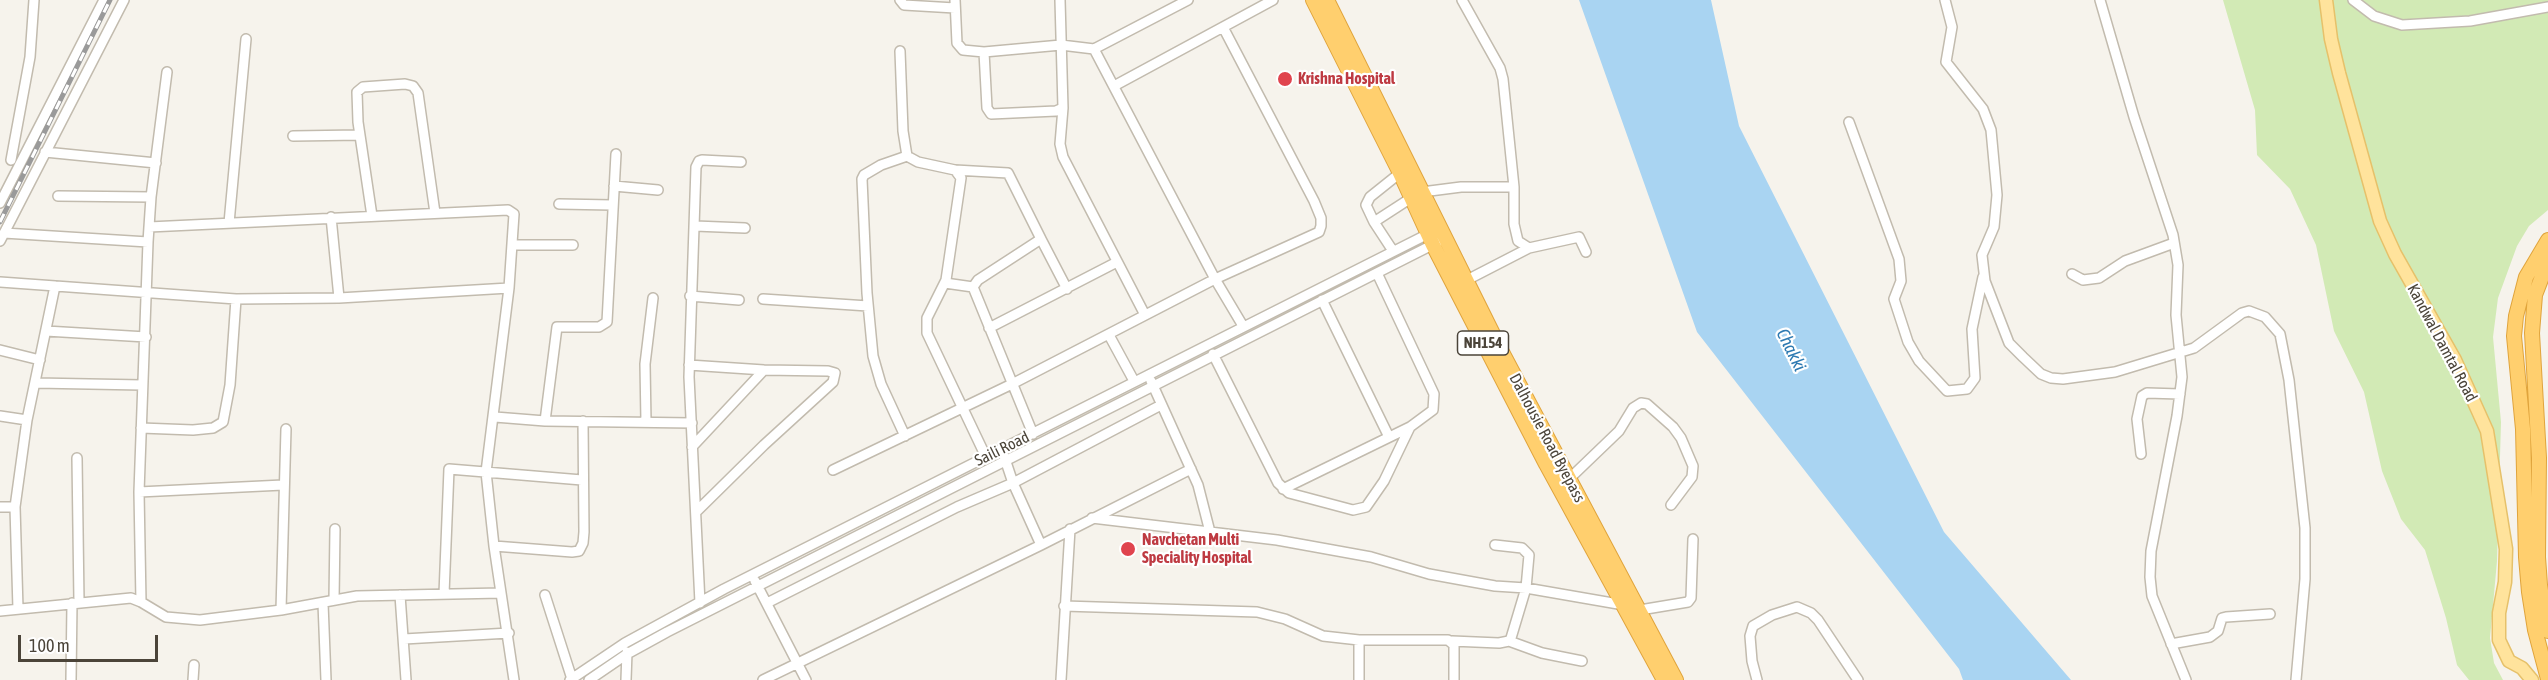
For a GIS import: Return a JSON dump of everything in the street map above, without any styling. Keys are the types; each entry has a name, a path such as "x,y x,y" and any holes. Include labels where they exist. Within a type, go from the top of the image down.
{"highway":[{"name":"NH154","path":"1313,0 1400,173 1417,195"},
{"name":"Dalhousie Road Byepass","path":"1327,0 1436,237 1466,280 1568,480 1676,680"},
{"name":"NH154","path":"1436,237 1546,464 1664,680"},
{"path":"2548,240 2526,277 2516,316 2514,336 2523,429 2529,592 2535,630 2548,680"},
{"path":"2548,261 2535,296 2532,333 2539,458 2538,557 2548,631"}],"main road":[{"name":"Kandwal Damtal Road","path":"2326,0 2331,39 2380,221 2395,254 2455,360 2487,431 2506,549 2505,582 2499,614 2499,640 2510,661 2522,668 2532,680"}],"street":[{"path":"16,161 30,57 34,0"},
{"path":"0,204 16,161 104,0"},
{"path":"124,0 2,237 148,242"},
{"path":"900,0 904,5 955,4 957,43 960,48 984,52 1061,45 1094,49 1188,0"},
{"path":"1060,0 1064,98 1060,144 1063,158 1145,315"},
{"path":"1114,86 1224,29 1273,0"},
{"path":"1462,0 1500,68 1503,79 1514,187 1515,236 1523,247 1529,248"},
{"path":"1945,0 1952,27 1946,62 1983,109 1991,130 1997,195 1994,228 1982,255 1984,274 2009,343 2041,374 2063,380 2115,372 2180,353 2203,343 2242,313 2249,311 2265,317 2280,334 2289,380 2305,528 2305,579 2296,680"},
{"path":"2100,0 2174,243 2178,265 2176,315 2180,353 2180,394 2151,551 2150,577 2152,596 2186,680"},
{"path":"2353,0 2374,16 2402,25 2470,21 2548,7"},
{"path":"833,470 1012,384 1215,279 1315,235 1322,226 1314,201 1224,29"},
{"path":"229,223 246,39"},
{"path":"1094,49 1215,279 1243,326"},
{"path":"900,51 903,131 907,156"},
{"path":"984,52 987,108 991,114 1056,111 1063,108"},
{"path":"141,602 139,492 148,242 151,197 167,72"},
{"path":"372,216 357,97 360,88 410,84 416,89 423,119 435,213"},
{"path":"1849,122 1899,259 1902,273 1894,299 1908,342 1918,361 1947,391 1967,389 1975,378 1972,329 1984,274"},
{"path":"293,136 360,135"},
{"path":"45,152 156,163"},
{"path":"545,421 557,327 599,327 607,322 616,154"},
{"path":"905,436 876,369 868,306 862,179 864,175 881,165 907,156 918,162 955,170 1008,173 1067,289"},
{"path":"0,159 16,161"},
{"path":"699,603 689,365 696,167 699,161 741,162"},
{"path":"955,170 959,173 961,184 945,283 927,318 927,333 986,457"},
{"path":"1393,251 1367,210 1367,200 1400,173"},
{"path":"614,186 658,189"},
{"path":"1374,222 1417,195 1461,187 1514,187"},
{"path":"58,196 151,197"},
{"path":"560,204 612,205"},
{"path":"149,227 331,217 511,211 514,219 509,288 495,417 486,472 494,546 509,633 514,680"},
{"path":"331,217 339,298"},
{"path":"695,226 746,228"},
{"path":"589,680 627,654 757,586 1377,273 1436,237"},
{"name":"Saili Road","path":"571,679 625,643 751,575 1393,251 1436,237"},
{"path":"1466,280 1529,248 1579,237 1586,252"},
{"path":"973,287 978,280 1041,239"},
{"path":"2072,274 2083,280 2099,278 2125,261 2174,243"},
{"path":"512,245 573,245"},
{"path":"989,328 1117,262"},
{"path":"1283,489 1410,427 1433,410 1434,394 1377,273"},
{"path":"0,282 236,299 339,298 509,288"},
{"path":"945,283 973,287"},
{"path":"18,609 15,507 27,420 55,286"},
{"path":"973,287 1033,434"},
{"path":"690,296 738,300"},
{"path":"646,422 645,364 653,298"},
{"path":"141,428 194,430 213,428 223,422 230,385 236,299"},
{"path":"763,299 868,306"},
{"path":"1322,300 1389,437"},
{"path":"46,331 146,337"},
{"path":"1109,335 1134,381"},
{"path":"0,350 40,360"},
{"path":"1213,354 1278,483 1289,493 1353,510 1366,507 1384,481 1410,427"},
{"path":"689,365 835,373 835,378 696,512"},
{"path":"692,447 764,370"},
{"path":"1148,373 1152,387 1198,485 1210,532"},
{"path":"36,383 142,385"},
{"path":"2141,454 2137,419 2142,396 2147,393 2180,394"},
{"path":"1568,480 1619,431 1633,408 1641,403 1647,404 1673,427 1681,438 1693,466 1692,477 1671,505"},
{"path":"767,603 957,507 1013,483 1161,405"},
{"path":"0,416 27,420"},
{"path":"495,417 545,421 692,423"},
{"path":"494,546 579,551 583,543 584,532 583,421"},
{"path":"281,610 286,429"},
{"path":"1001,449 1013,483 1041,545"},
{"path":"71,680 75,603 77,458"},
{"path":"444,594 449,469 582,480"},
{"path":"764,680 1191,470"},
{"path":"139,492 283,485"},
{"path":"0,507 15,507"},
{"path":"1092,518 1320,548 1371,557 1430,574 1624,605"},
{"path":"334,600 335,529"},
{"path":"1061,680 1070,529"},
{"path":"1640,610 1688,602 1691,598 1693,538"},
{"path":"1495,545 1526,550 1530,561 1526,588 1509,641"},
{"path":"751,575 807,680"},
{"path":"0,611 131,598 161,615 180,620 221,619 357,596 501,593"},
{"path":"400,595 406,680"},
{"path":"544,595 571,679"},
{"path":"323,603 326,680"},
{"path":"1064,606 1257,612 1285,619 1323,636 1359,640 1509,641 1542,653 1582,661"},
{"path":"1757,680 1752,661 1750,636 1753,626 1772,615 1797,607 1811,613 1818,620 1858,680"},
{"path":"2171,644 2215,635 2220,621 2226,617 2270,614"},
{"path":"404,639 509,633"},
{"path":"1359,640 1359,680"},
{"path":"1452,641 1455,650 1454,680"},
{"path":"625,643 626,680"},
{"path":"193,680 194,665"}],"green space":[{"path":"2223,0 2548,0 2548,210 2529,226 2517,246 2498,298 2493,337 2501,422 2497,561 2490,638 2494,663 2503,680 2469,680 2457,665 2446,618 2425,550 2401,519 2382,471 2364,392 2334,331 2316,245 2290,189 2257,155 2255,110"}],"water":[{"name":"Chakki","path":"1579,0 1711,0 1739,126 1944,532 2071,680 1963,680 1959,669 1697,332"}],"railway":[{"path":"0,222 110,0"}],"place":[{"name":"Krishna Hospital","path":"1285,79"},
{"name":"Navchetan Multi Speciality Hospital","path":"1128,549"}]}
